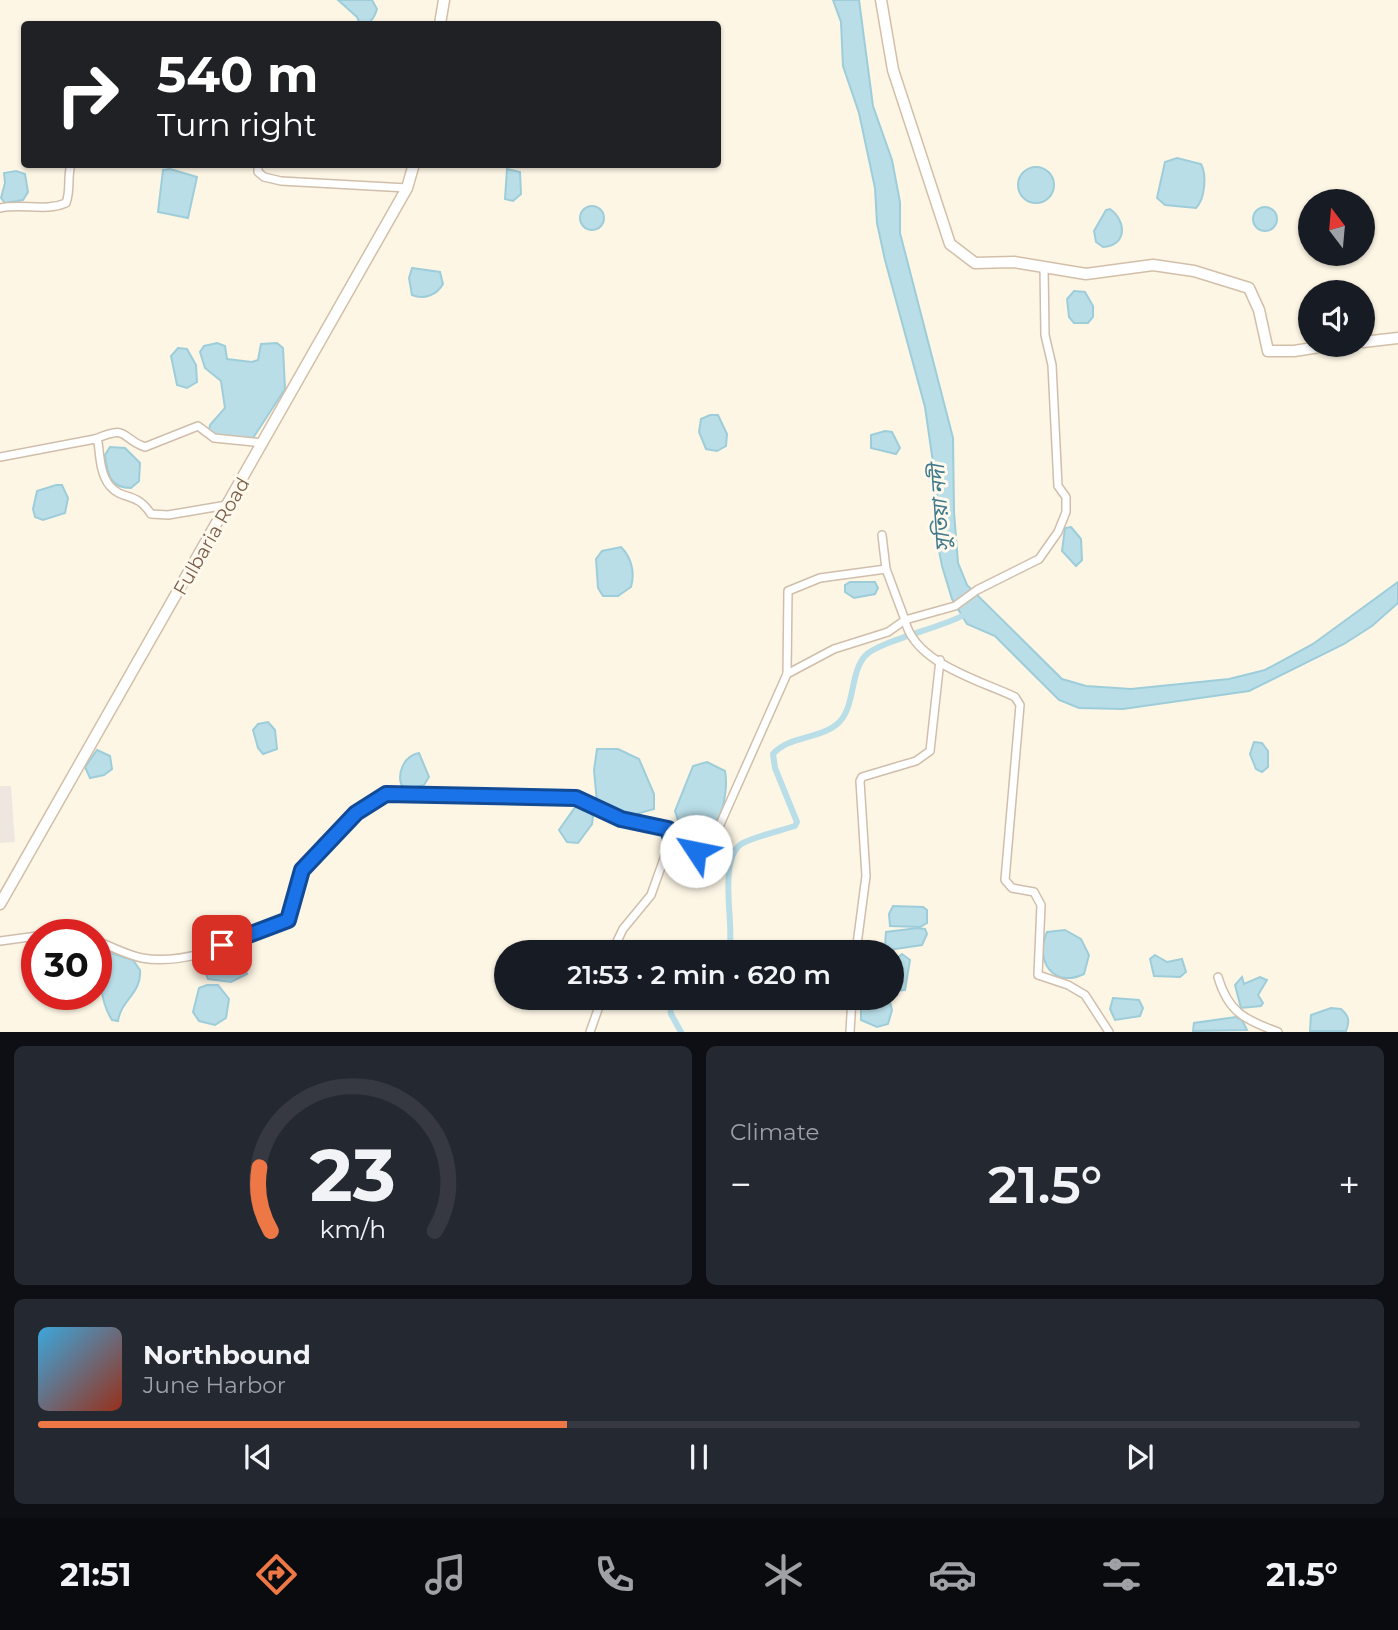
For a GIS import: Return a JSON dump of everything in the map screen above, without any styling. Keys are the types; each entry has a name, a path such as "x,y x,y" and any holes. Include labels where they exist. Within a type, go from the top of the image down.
{"main road":[{"path":"440,21 444,0"},
{"path":"881,0 894,70 950,244 975,262 1014,262 1086,274 1153,265 1194,271 1250,288 1259,310 1268,351 1298,350"},
{"name":"Fulbaria Road","path":"0,904 407,188 413,168"},
{"path":"1375,341 1398,338"}],"street":[{"path":"0,208 27,205 46,208 66,202 70,193 70,168"},
{"path":"258,168 258,172 264,177 281,181 407,188"},
{"path":"787,674 834,649 888,632 905,620 955,606 977,590 1039,559 1058,532 1066,512 1066,498 1058,486 1052,365 1045,335 1044,267"},
{"path":"0,457 95,439 111,432 125,433 145,447 198,426 214,439 263,443"},
{"path":"95,439 99,442 102,472 111,487 138,498 151,514 168,515 228,505"},
{"path":"882,535 886,569 912,637 940,660 1015,697 1020,705 1005,880 1012,888 1034,892 1041,905 1038,975 1068,985 1085,995 1109,1031"},
{"path":"671,839 696,851 710,847 787,674 788,591 820,578 886,569"},
{"path":"858,940 866,876 860,781 862,777 916,761 930,751 940,660"},
{"path":"112,947 156,960 188,956 288,920 302,870 356,813 386,794 576,798 621,819 668,829 671,839 651,895 623,929 618,940"},
{"path":"0,941 21,938"},
{"path":"1218,977 1224,998 1246,1020 1278,1031"},
{"path":"590,1031 598,1010"},
{"path":"850,1031 851,1010"}],"shaded area":[{"path":"0,786 11,786 15,842 0,843"}],"water":[{"path":"338,0 372,0 377,9 371,21 359,21"},
{"name":"সুতিয়া নদী","path":"833,0 859,0 873,106 892,160 900,202 900,233 953,438 958,563 967,585 1062,679 1086,686 1131,689 1229,679 1265,670 1313,644 1398,582 1398,603 1372,626 1344,644 1249,691 1123,709 1079,708 1059,700 995,636 967,624 952,599 942,566 935,530 937,490 925,407 885,260 877,223 875,188 859,113 843,66 841,22"},
{"path":"1177,158 1201,164 1203,169 1203,193 1196,208 1165,205 1157,198 1165,162"},
{"path":"1036,167 1049,172 1054,185 1049,198 1036,203 1023,198 1018,185 1023,172"},
{"path":"170,169 197,177 188,218 158,212 163,170"},
{"path":"507,169 520,172 521,194 513,201 505,199"},
{"path":"16,171 25,174 28,192 23,200 5,203 1,198 5,183 4,173"},
{"path":"592,206 603,213 604,218 597,229 592,230 581,223 580,218 587,207"},
{"path":"1265,207 1274,210 1277,219 1274,228 1265,231 1256,228 1253,219 1256,210"},
{"path":"1110,209 1116,214 1122,232 1117,242 1103,247 1096,242 1094,231 1106,210"},
{"path":"412,268 440,272 443,284 430,296 412,295 409,278"},
{"path":"1074,291 1085,292 1093,306 1093,317 1088,323 1074,323 1069,317 1067,299"},
{"path":"217,343 225,346 227,359 252,362 258,360 261,344 277,343 283,348 285,389 253,438 218,437 209,431 210,425 225,408 221,381 205,368 200,352 204,346"},
{"path":"178,348 187,349 196,365 197,382 187,388 177,385 171,356"},
{"path":"718,415 727,434 726,446 717,451 706,449 699,432 701,419"},
{"path":"892,432 900,448 896,454 871,448 871,435"},
{"path":"110,447 125,448 140,463 139,481 131,488 118,486 111,479 105,455"},
{"path":"62,485 68,498 65,513 43,520 35,517 33,509 37,491"},
{"path":"1071,527 1081,539 1082,560 1076,566 1062,551 1065,528"},
{"path":"621,547 632,566 631,587 618,596 603,596 598,588 596,559 602,551"},
{"path":"850,582 875,582 878,588 875,594 854,598 845,592 845,585"},
{"path":"268,722 275,730 277,749 263,754 258,748 253,730 258,724"},
{"path":"1254,742 1262,743 1268,751 1268,767 1262,772 1256,769 1250,754"},
{"path":"597,749 618,749 639,759 654,794 654,809 629,816 597,803 594,770"},
{"path":"97,750 110,756 112,769 104,775 90,778 85,767"},
{"path":"419,753 429,777 424,785 404,790 400,779 402,767 409,758"},
{"path":"707,762 725,771 726,789 718,821 706,837 698,840 681,829 675,811 693,766"},
{"path":"582,805 593,816 592,824 578,843 567,842 559,830 576,806"},
{"path":"893,906 923,907 927,910 927,923 920,927 890,926 889,914"},
{"path":"918,928 925,929 927,934 922,945 904,948 904,940 885,940 886,932"},
{"path":"1065,930 1081,939 1089,955 1084,974 1073,978 1055,975 1045,962 1043,952 1047,932"},
{"path":"239,943 247,974 231,982 208,979 202,963 205,954"},
{"path":"112,954 133,960 140,970 140,978 118,1021 112,1020 107,1010 112,1010"},
{"path":"1155,955 1167,962 1182,959 1186,972 1180,977 1154,976 1150,959"},
{"path":"904,956 910,960 904,990"},
{"path":"1242,977 1244,984 1260,977 1267,980 1258,995 1263,1003 1261,1006 1241,1008 1235,985"},
{"path":"218,985 229,999 226,1018 215,1025 199,1021 193,1012 199,988"},
{"path":"1113,998 1139,1000 1143,1008 1140,1016 1115,1020 1110,1009"},
{"path":"1331,1008 1341,1009 1346,1014 1346,1031 1310,1031 1311,1015"},
{"path":"861,1010 892,1010 888,1024 877,1027 861,1020"},
{"path":"1236,1017 1242,1020 1247,1030 1193,1031 1194,1023"}],"waterway":[{"path":"730,940 728,889 735,850 743,843 795,826 797,822 775,768 773,754 787,744 829,730 836,725 847,710 857,672 865,656 883,645 964,615"},
{"path":"670,1010 681,1032"}],"route":[{"path":"222,945 288,920 302,870 356,813 369,802 386,794 407,797 436,795 576,798 621,819 668,829 671,839 696,851"}]}
